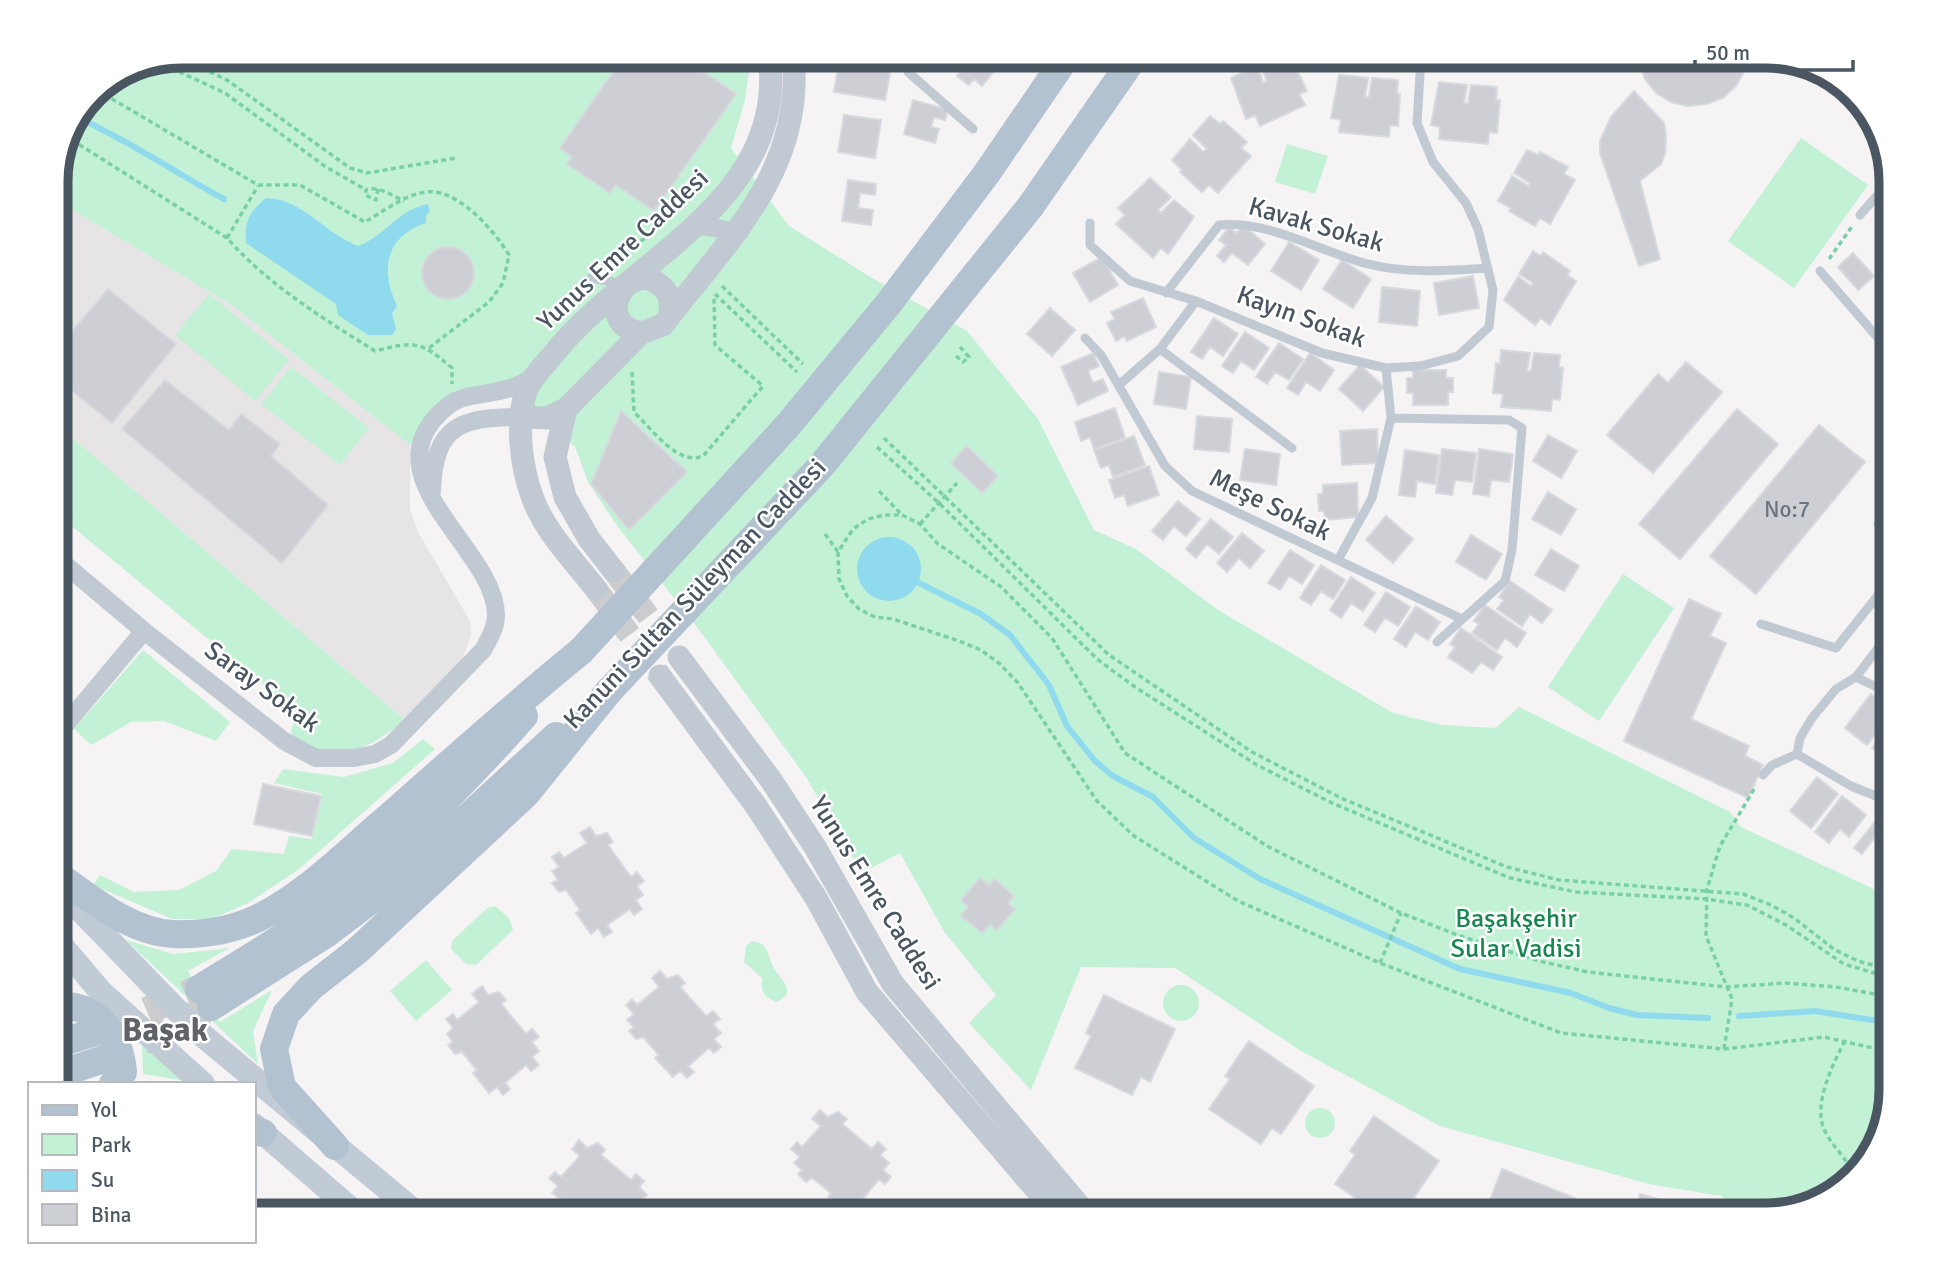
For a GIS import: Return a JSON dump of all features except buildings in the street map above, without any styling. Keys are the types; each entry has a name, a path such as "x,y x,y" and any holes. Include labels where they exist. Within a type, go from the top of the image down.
{"main road":[{"name":"Kanuni Sultan Süleyman Caddesi","path":"1059,68 987,173 889,303 789,424 494,750 376,863 205,998 326,934 410,871 507,779 608,691 822,465 1030,207 1127,68"},
{"path":"68,883 102,907 135,924 171,934 219,933 257,919 310,885 495,721 581,651"},
{"path":"335,1146 282,1087 274,1049 286,1014 311,987 357,951 526,794 608,691"},
{"path":"68,897 196,1030 404,1203"},
{"path":"68,953 101,992 201,1082"},
{"path":"68,1005 92,1012 113,1035 122,1056 123,1072 68,1074"},
{"path":"68,1040 95,1032"},
{"path":"257,1130 344,1203"}],"street":[{"name":"Yunus Emre Caddesi","path":"596,589 543,521 533,500 525,475 522,417 527,389 572,332 726,196 760,142 770,103 769,68"},
{"path":"670,312 669,296 660,284 643,279 627,284 617,298 617,314 628,329 641,333 659,329 670,312 695,288 740,232 789,133 796,84 794,68"},
{"path":"695,225 740,232"},
{"path":"431,498 436,453 448,432 475,418 547,418 566,409 641,333"},
{"name":"Saray Sokak","path":"68,567 144,631 285,741 303,752 333,760 375,754 406,733 483,650 492,634 496,616 493,598 483,578 431,498 420,470 419,451 425,437 450,403 511,388 534,377"},
{"path":"566,409 555,457 565,497 589,538 614,570"},
{"path":"68,722 144,631"},
{"name":"Yunus Emre Caddesi","path":"679,657 772,780 815,847 893,984 1079,1203"},
{"name":"Yunus Emre Caddesi","path":"660,676 756,806 816,898 867,992 1048,1203"}],"lane":[{"path":"907,68 973,129"},
{"name":"Kayın Sokak","path":"1090,223 1090,245 1130,281 1196,301 1322,353 1386,368 1420,366 1458,356 1489,327 1493,290 1470,211 1433,162 1417,123 1424,68"},
{"path":"1860,215 1879,193"},
{"name":"Kavak Sokak","path":"1166,293 1219,225 1243,222 1366,264 1417,272 1488,268"},
{"path":"1820,271 1879,339"},
{"path":"591,278 627,284"},
{"path":"1119,384 1160,349 1196,301"},
{"name":"Meşe Sokak","path":"1085,338 1101,355 1165,466 1192,491 1462,619"},
{"path":"1160,349 1292,448"},
{"path":"1338,560 1372,498 1391,418 1386,368"},
{"path":"1391,418 1509,420 1522,428 1512,550 1505,581 1437,642"},
{"path":"1761,624 1836,648 1879,594"},
{"path":"1797,754 1801,738 1812,718 1836,689 1856,677 1879,647"},
{"path":"1856,677 1879,688"},
{"path":"1763,775 1772,765 1797,754"},
{"path":"1797,754 1851,786 1879,797"}],"path":[{"path":"202,68 227,80 350,168 367,173 456,158"},
{"path":"173,69 225,93 326,167 366,190 378,189 404,201"},
{"path":"107,96 258,185 300,184 365,222 404,201 435,192 453,199 493,229 509,255 503,283 489,302 429,348"},
{"path":"75,142 227,238 243,257 330,323 375,351 412,342 429,348 453,368"},
{"path":"227,238 258,185"},
{"path":"366,190 365,195 372,201 379,197 378,189"},
{"path":"1820,271 1860,215"},
{"path":"713,293 797,372"},
{"path":"956,356 963,362 969,356 960,347"},
{"path":"635,373 634,412 685,457 698,459 763,386"},
{"path":"884,438 1109,655 1153,687 1263,758 1341,798 1507,867 1559,880 1707,889 1743,894 1771,905 1835,950 1858,961 1879,967"},
{"path":"877,447 939,503 1097,659 1231,750 1278,776 1332,803 1510,878 1576,892 1747,905 1786,925 1844,964 1879,974"},
{"path":"920,524 957,483"},
{"path":"879,491 902,515 920,524 938,544 1000,586 1052,638 1125,753 1267,846 1401,913 1460,936 1539,961 1588,972 1726,987 1785,983 1836,987 1879,995"},
{"path":"838,552 853,529 868,520 884,514 902,515"},
{"path":"825,534 838,552 839,579 847,596 859,609 875,617 893,619 959,641 981,650 1000,664 1018,683 1097,801 1134,836 1238,901 1380,963 1561,1033 1724,1049 1824,1037 1879,1049"},
{"path":"1724,1049 1732,999 1706,936 1707,889 1730,824 1763,775"},
{"path":"1380,963 1401,913"},
{"path":"1844,1041 1823,1090 1823,1128 1850,1165"}],"shaded area":[{"path":"68,207 233,306 410,445 410,509 418,532 470,621 471,635 461,663 405,720 68,434"}],"green space":[{"name":"Başakşehir Sular Vadisi","path":"182,68 749,68 745,100 731,148 789,226 872,278 967,331 1038,419 1094,530 1136,549 1218,610 1393,713 1442,725 1496,728 1519,707 1730,812 1741,827 1879,891 1879,1089 1875,1119 1867,1139 1851,1164 1840,1175 1815,1191 1787,1201 1729,1203 1722,1196 1649,1184 1440,1126 1301,1051 1175,968 1081,967 1031,1090 969,1023 996,995 945,933 900,853 862,873 806,777 700,631 618,527 588,482 575,447 533,407 514,381 426,422 410,445 233,306 68,207 68,174 72,152 87,119 101,101 138,77 160,70"},
{"path":"1801,138 1868,185 1794,288 1728,241"},
{"path":"1287,144 1328,156 1315,194 1275,182"},
{"path":"209,294 289,360 255,401 175,335"},
{"path":"291,367 369,428 340,465 261,404"},
{"path":"68,434 405,720 364,747 336,753 307,745 291,734 295,711 68,523"},
{"path":"1623,574 1674,608 1599,721 1548,687"},
{"path":"143,650 230,722 216,741 164,721 131,722 91,745 74,729"},
{"path":"423,739 435,749 298,870 248,903 212,919 172,919 93,885 100,875 134,892 179,890 216,871 232,849 284,854 289,836 312,839 322,794 274,783 283,769 344,777 393,763"},
{"path":"495,906 509,918 513,930 476,965 466,964 451,949 452,941 487,908"},
{"path":"126,940 173,954 230,948 188,971 220,1022 272,990 253,1031 258,1064"},
{"path":"752,941 765,947 774,968 786,985 787,993 777,1002 766,996 762,978 744,962 746,946"},
{"path":"426,960 452,990 416,1021 390,991"},
{"path":"1181,985 1194,990 1199,1003 1194,1016 1181,1021 1168,1016 1163,1003 1168,990"},
{"path":"142,1039 186,1081 143,1074"},
{"path":"1320,1108 1331,1112 1335,1123 1331,1134 1320,1138 1309,1134 1305,1123 1309,1112"}],"water":[{"path":"266,198 291,204 358,246 368,242 407,212 428,204 430,212 426,215 426,223 402,237 390,256 389,279 397,306 392,313 396,329 392,335 368,335 338,315 336,304 246,243 249,218"},
{"path":"889,537 901,539 912,546 919,557 919,581 912,592 901,599 889,601 877,599 866,592 859,581 857,569 859,557 866,546 877,539"}],"waterway":[{"path":"86,121 224,199"},
{"path":"919,583 981,614 1010,635 1049,685 1067,726 1095,761 1113,776 1153,797 1194,838 1260,879 1460,969 1571,993 1609,1008 1637,1015 1708,1018"},
{"path":"1739,1016 1815,1011 1879,1021"}],"tunnel":[{"path":"614,571 671,646"},
{"path":"596,589 660,676"},
{"path":"108,1027 199,989"},
{"path":"104,1059 211,1007"}],"district":[{"name":"Başak","path":"165,1030"}]}
